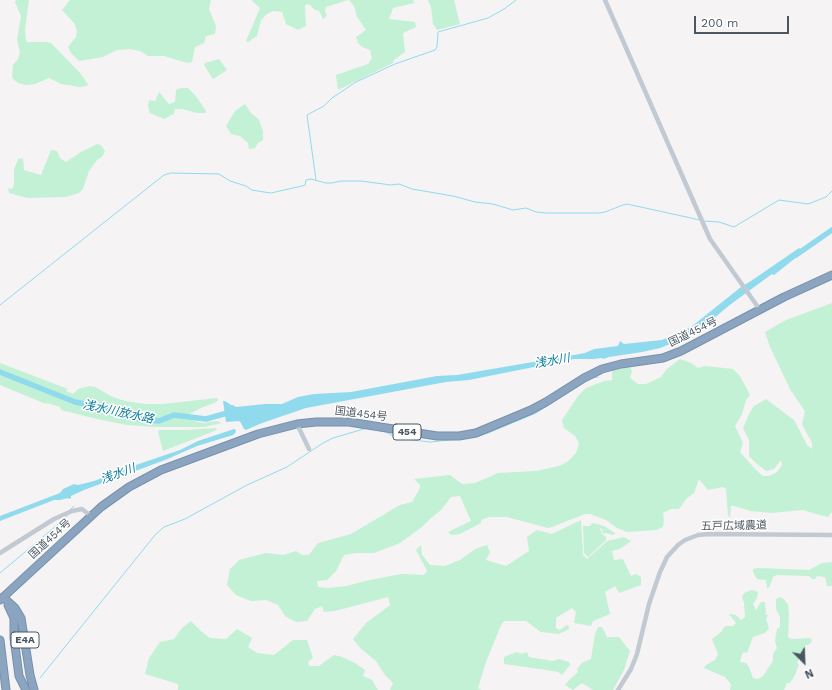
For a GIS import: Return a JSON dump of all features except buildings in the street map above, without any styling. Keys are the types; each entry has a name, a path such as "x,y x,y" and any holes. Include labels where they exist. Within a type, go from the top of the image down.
{"highway":[{"name":"国道454号","path":"1,598 91,516 129,487 161,470 258,434 297,424 316,422 349,422 437,436 459,436 476,432 492,427 531,410 597,371 621,364 672,355 693,346 760,310 832,275"},
{"name":"E4A","path":"1,598 11,610 14,618 14,638 18,672 21,682 26,690"},
{"name":"E4A","path":"1,598 12,605 21,618 30,675 34,690"},
{"name":"E4A","path":"0,640 5,690"}],"street":[{"path":"605,0 710,239 760,310"},
{"path":"297,424 309,449"},
{"path":"0,553 54,519 72,511 82,509 91,516"},
{"name":"五戸広域農道","path":"618,690 631,669 651,597 660,572 667,557 678,545 685,540 698,535 709,534 832,534"}],"green space":[{"path":"16,0 29,0 25,29 26,41 51,43 80,73 88,84 87,86 80,87 61,84 49,78 35,84 26,85 18,83 12,78 13,65 18,59 20,52 17,40 21,16 15,2"},
{"path":"70,0 211,0 209,9 216,26 215,34 206,36 204,43 195,47 192,62 187,63 164,56 148,56 140,51 130,49 117,50 103,57 79,61 71,53 68,47 76,37 77,31 74,23 62,10"},
{"path":"251,0 348,0 326,7 325,11 327,16 323,19 319,11 315,10 309,4 305,5 306,26 298,30 286,24 282,12 273,11 261,20 257,36 248,42 246,41 260,8"},
{"path":"349,0 413,0 414,3 393,8 389,19 415,22 416,27 403,33 405,52 394,60 393,63 338,90 336,75 368,64 372,58 370,50 362,47 358,43 356,37 366,30 357,17 354,6"},
{"path":"428,0 454,0 460,24 437,30 433,24 431,7"},
{"path":"219,59 227,70 213,79 204,65 205,63"},
{"path":"188,88 195,95 206,111 205,113 175,109 174,114 164,119 150,113 148,106 149,100 155,101 159,92 169,104 175,102 176,90"},
{"path":"245,104 250,112 259,120 263,131 263,140 258,143 255,148 249,149 248,143 240,136 231,134 226,126 235,111"},
{"path":"97,144 101,145 105,151 102,157 97,160 89,171 83,189 79,193 66,197 28,198 9,193 8,188 12,189 14,185 14,170 18,159 23,158 24,170 41,175 51,150 57,151 60,158 66,162"},
{"path":"832,303 832,512 828,517 802,510 772,513 751,511 731,506 730,518 728,515 726,489 723,487 708,490 699,479 694,493 687,498 679,509 671,509 663,513 663,527 656,530 627,532 617,528 606,520 590,514 585,514 548,528 507,517 489,517 481,520 481,523 460,534 451,535 448,532 471,521 460,496 451,497 441,510 422,527 400,543 374,553 344,555 336,571 327,580 317,581 318,587 328,588 347,586 401,574 424,575 427,571 416,550 421,545 422,555 430,565 445,566 460,560 475,549 487,545 490,552 486,560 506,566 529,551 527,537 537,530 552,534 581,520 583,555 587,559 607,541 624,537 631,541 620,549 612,551 614,560 623,559 631,576 636,574 641,577 641,585 619,593 615,586 605,592 610,614 593,621 591,626 574,623 576,612 572,608 556,618 556,628 560,630 567,625 569,626 569,629 559,634 541,632 526,621 504,621 486,662 478,688 481,690 390,690 393,683 385,675 376,661 360,648 353,639 366,623 390,605 388,597 335,611 324,612 322,606 315,609 307,621 296,622 285,616 278,605 266,600 251,601 236,595 227,585 230,569 239,560 266,553 283,555 296,551 302,555 309,555 318,543 351,534 400,505 412,502 420,488 420,485 414,479 450,475 462,484 475,483 498,473 536,471 559,466 567,462 576,453 579,443 575,436 564,428 562,420 578,396 586,388 604,381 612,380 612,372 614,370 630,367 632,371 630,378 638,384 646,384 661,377 667,369 680,359 691,363 698,368 705,366 733,369 740,376 750,395 746,400 742,414 735,426 743,443 740,452 763,476 769,476 777,472 782,465 781,460 774,469 766,471 756,463 749,456 749,440 743,428 754,406 766,399 794,420 807,445 812,449 812,443 802,424 805,411 791,391 770,347 765,332 786,320"},
{"path":"0,363 68,389 66,391 73,394 78,389 89,386 95,387 113,397 125,401 145,404 163,404 217,398 218,400 216,402 188,415 192,420 202,423 217,421 222,423 204,427 154,427 127,425 61,410 60,407 46,404 0,385"},
{"path":"216,428 217,430 163,451 158,432 159,430"},
{"path":"593,523 604,526 615,533 614,535 606,533 603,534 602,529 599,528 602,534 606,537 606,540 588,557 584,553 583,526 591,526 590,525"},
{"path":"832,562 832,586 827,586 825,577 817,576 815,579 812,579 809,576 777,575 773,577 769,588 767,588 766,580 757,579 753,572 753,569 758,568 809,570 822,563"},
{"path":"752,590 758,592 757,598 753,604 756,610 761,602 765,602 766,615 768,615 766,619 769,628 765,633 753,637 747,653 743,652 742,655 740,662 746,663 753,678 758,679 763,676 773,661 773,654 777,648 775,641 777,629 780,627 780,617 776,609 776,599 780,597 784,599 788,605 788,637 791,639 810,638 812,640 810,644 804,646 806,649 803,656 799,657 797,663 799,664 795,675 790,683 787,683 784,690 730,690 731,684 725,677 704,668 706,665 715,660 718,654 712,639 721,632 725,626 733,626 736,623 729,614 736,615 741,620 745,617 742,597 744,593"},
{"path":"191,621 210,638 226,639 237,629 252,638 248,647 257,653 274,655 293,640 307,640 313,658 308,662 309,666 319,666 334,655 342,657 365,670 363,676 372,680 378,690 178,690 178,684 145,674 149,658 160,642 174,639 182,628"},
{"path":"598,627 602,627 607,637 619,637 630,651 624,670 613,690 593,690 582,683 573,690 565,685 578,672 577,669 582,663 591,659 595,634"},
{"path":"517,652 521,654 527,652 529,657 553,661 559,659 569,662 570,665 562,675 558,672 504,664 504,657"}],"water":[{"path":"799,248 803,252 774,275 772,274 731,304 690,336 660,348 603,359 574,359 469,380 446,382 306,408 246,430 239,421 226,422 223,401 236,407 282,404 298,397 314,394 351,392 437,376 457,375 585,353 594,349 618,346 620,341 624,344 662,340 691,327 741,287"},
{"path":"234,429 236,432 233,435 197,446 165,460 84,490 71,496 69,499 54,500 0,521 0,516 60,493 63,489 74,484 78,485 94,481 180,450 198,441"}],"waterway":[{"path":"316,180 307,115 324,106 332,98 356,82 395,64 435,50 437,47 438,32 488,18 516,0"},
{"path":"0,305 164,175 171,173 219,174 230,181 246,186 252,190 271,193 305,185 306,180 311,179 326,183 361,181 391,185 399,184 412,189 453,196 475,202 493,204 513,210 526,208 536,212 546,213 599,213 627,204 700,220"},
{"path":"703,221 719,222 734,227 779,200 808,204 826,197 832,191"},
{"name":"浅水川","path":"796,255 832,230"},
{"name":"浅水川放水路","path":"0,372 75,402 123,412 139,419 159,421 174,415 206,419 231,412"},
{"path":"591,378 598,377"},
{"path":"579,385 588,380"},
{"path":"40,678 155,535 164,527 185,519 247,485 287,467 333,438 367,428 386,432 393,436 405,439 430,442 469,438 488,433 536,413 576,387"},
{"path":"70,510 74,506"},
{"path":"0,573 67,516"}]}
